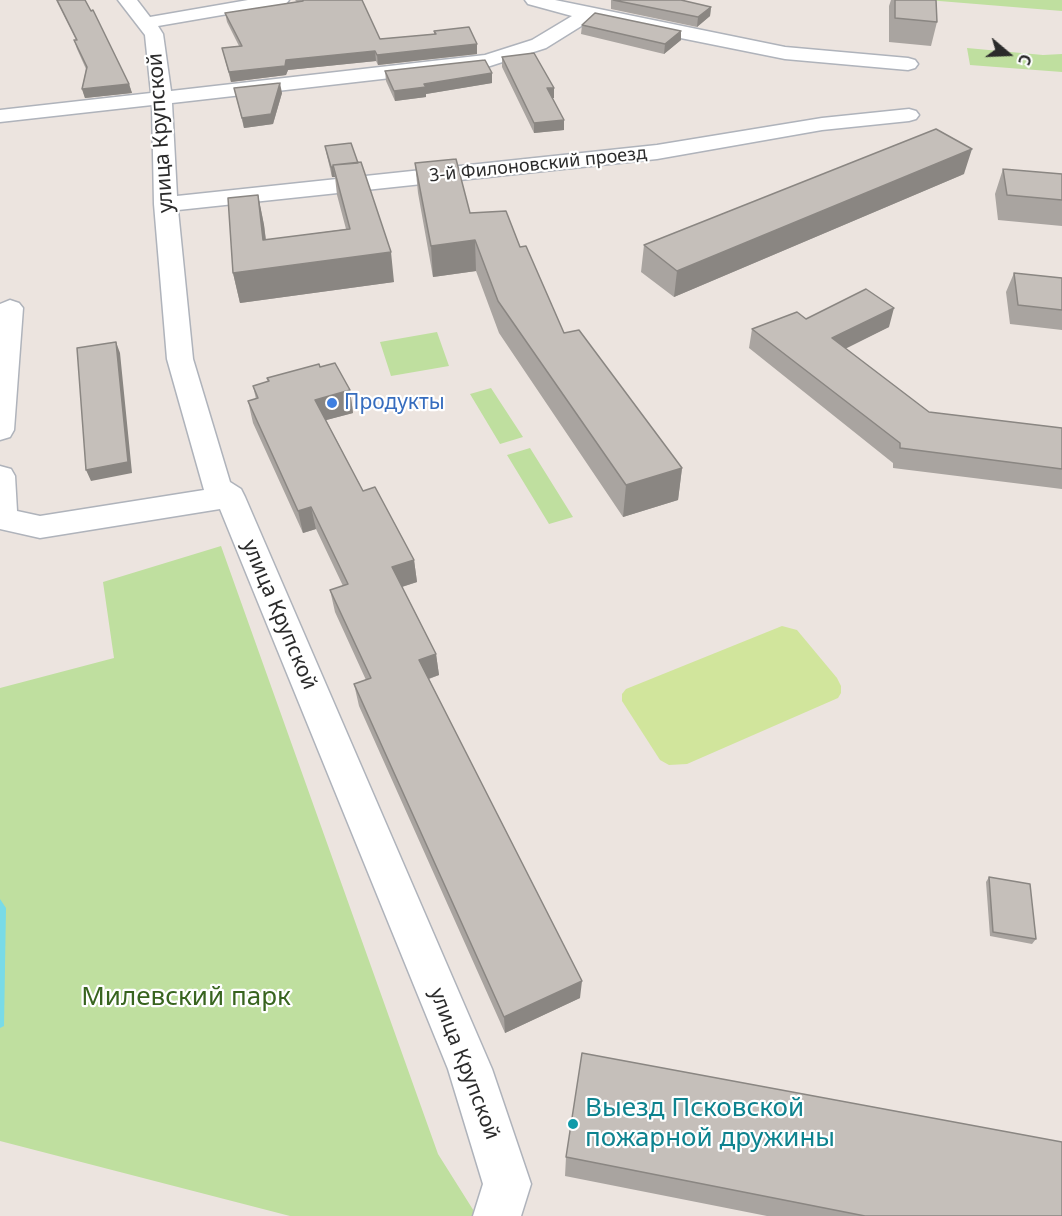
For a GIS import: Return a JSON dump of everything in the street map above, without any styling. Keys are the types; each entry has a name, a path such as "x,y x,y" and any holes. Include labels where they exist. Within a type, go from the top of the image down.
{"street":[{"name":"улица Крупской","path":"127,0 154,34 162,99 166,204 180,359 194,412 217,487 230,496 470,1069 507,1184 497,1216"},
{"path":"145,23 280,0"},
{"path":"534,0 588,14 785,53 908,64"},
{"path":"0,116 487,61 539,44 588,14"},
{"name":"3-й Филоновский проезд","path":"166,204 657,152 822,124 909,115"},
{"path":"0,430 10,308"},
{"path":"0,476 0,508 6,520 40,527 230,496"}],"green space":[{"path":"927,0 1062,0 1062,11"},
{"path":"967,48 1043,55 1062,54 1062,72 970,65"},
{"path":"437,332 449,366 391,376 380,342"},
{"path":"491,388 523,437 500,444 470,394"},
{"path":"530,448 573,517 549,524 507,455"},
{"name":"Милевский парк","path":"221,546 438,1154 477,1216 290,1216 0,1141 0,688 114,658 103,582"},
{"path":"782,626 797,630 837,678 841,686 838,698 687,764 669,765 660,760 622,701 622,694 626,689"}],"water":[{"path":"0,899 6,908 4,1026 0,1028"}],"building":[{"path":"57,0 85,0 91,11 93,10 129,84 82,89 87,67 74,40 77,40"},
{"path":"303,0 362,0 380,39 436,34 434,31 469,27 477,44 377,55 375,51 286,60 285,66 229,72 222,48 242,46 225,13"},
{"path":"613,0 681,0 711,7 698,17"},
{"path":"895,0 936,0 937,22 895,18"},
{"path":"595,13 681,31 665,44 582,25"},
{"path":"534,53 554,88 547,88 564,120 534,123 502,57"},
{"path":"485,60 492,73 424,84 426,87 394,91 385,71"},
{"path":"280,83 271,114 242,118 234,88"},
{"path":"936,129 972,149 677,271 644,245"},
{"path":"351,143 358,163 331,167 325,146"},
{"path":"456,159 470,213 506,211 520,247 526,246 564,333 579,330 682,468 626,485 498,301 475,240 431,246 415,163"},
{"path":"361,162 391,252 233,273 228,198 258,195 263,240 350,229 333,165"},
{"path":"1003,169 1062,174 1062,200 1007,195"},
{"path":"1014,273 1062,278 1062,310 1018,305"},
{"path":"866,289 894,308 832,338 929,412 1062,428 1062,469 900,448 900,443 752,329 797,312 806,319"},
{"path":"116,342 128,462 86,470 77,348"},
{"path":"335,363 350,390 315,400 363,491 375,487 414,560 392,567 436,654 419,660 582,981 504,1017 354,684 371,678 330,590 348,584 311,507 298,511 248,401 258,398 253,386 269,381 267,378 319,364 320,367"},
{"path":"989,877 1030,884 1036,939 993,932"},
{"path":"582,1053 1062,1142 1062,1216 865,1216 566,1157"}],"place":[{"name":"Продукты","path":"332,403"},
{"name":"Выезд Псковской пожарной дружины","path":"573,1124"}]}
